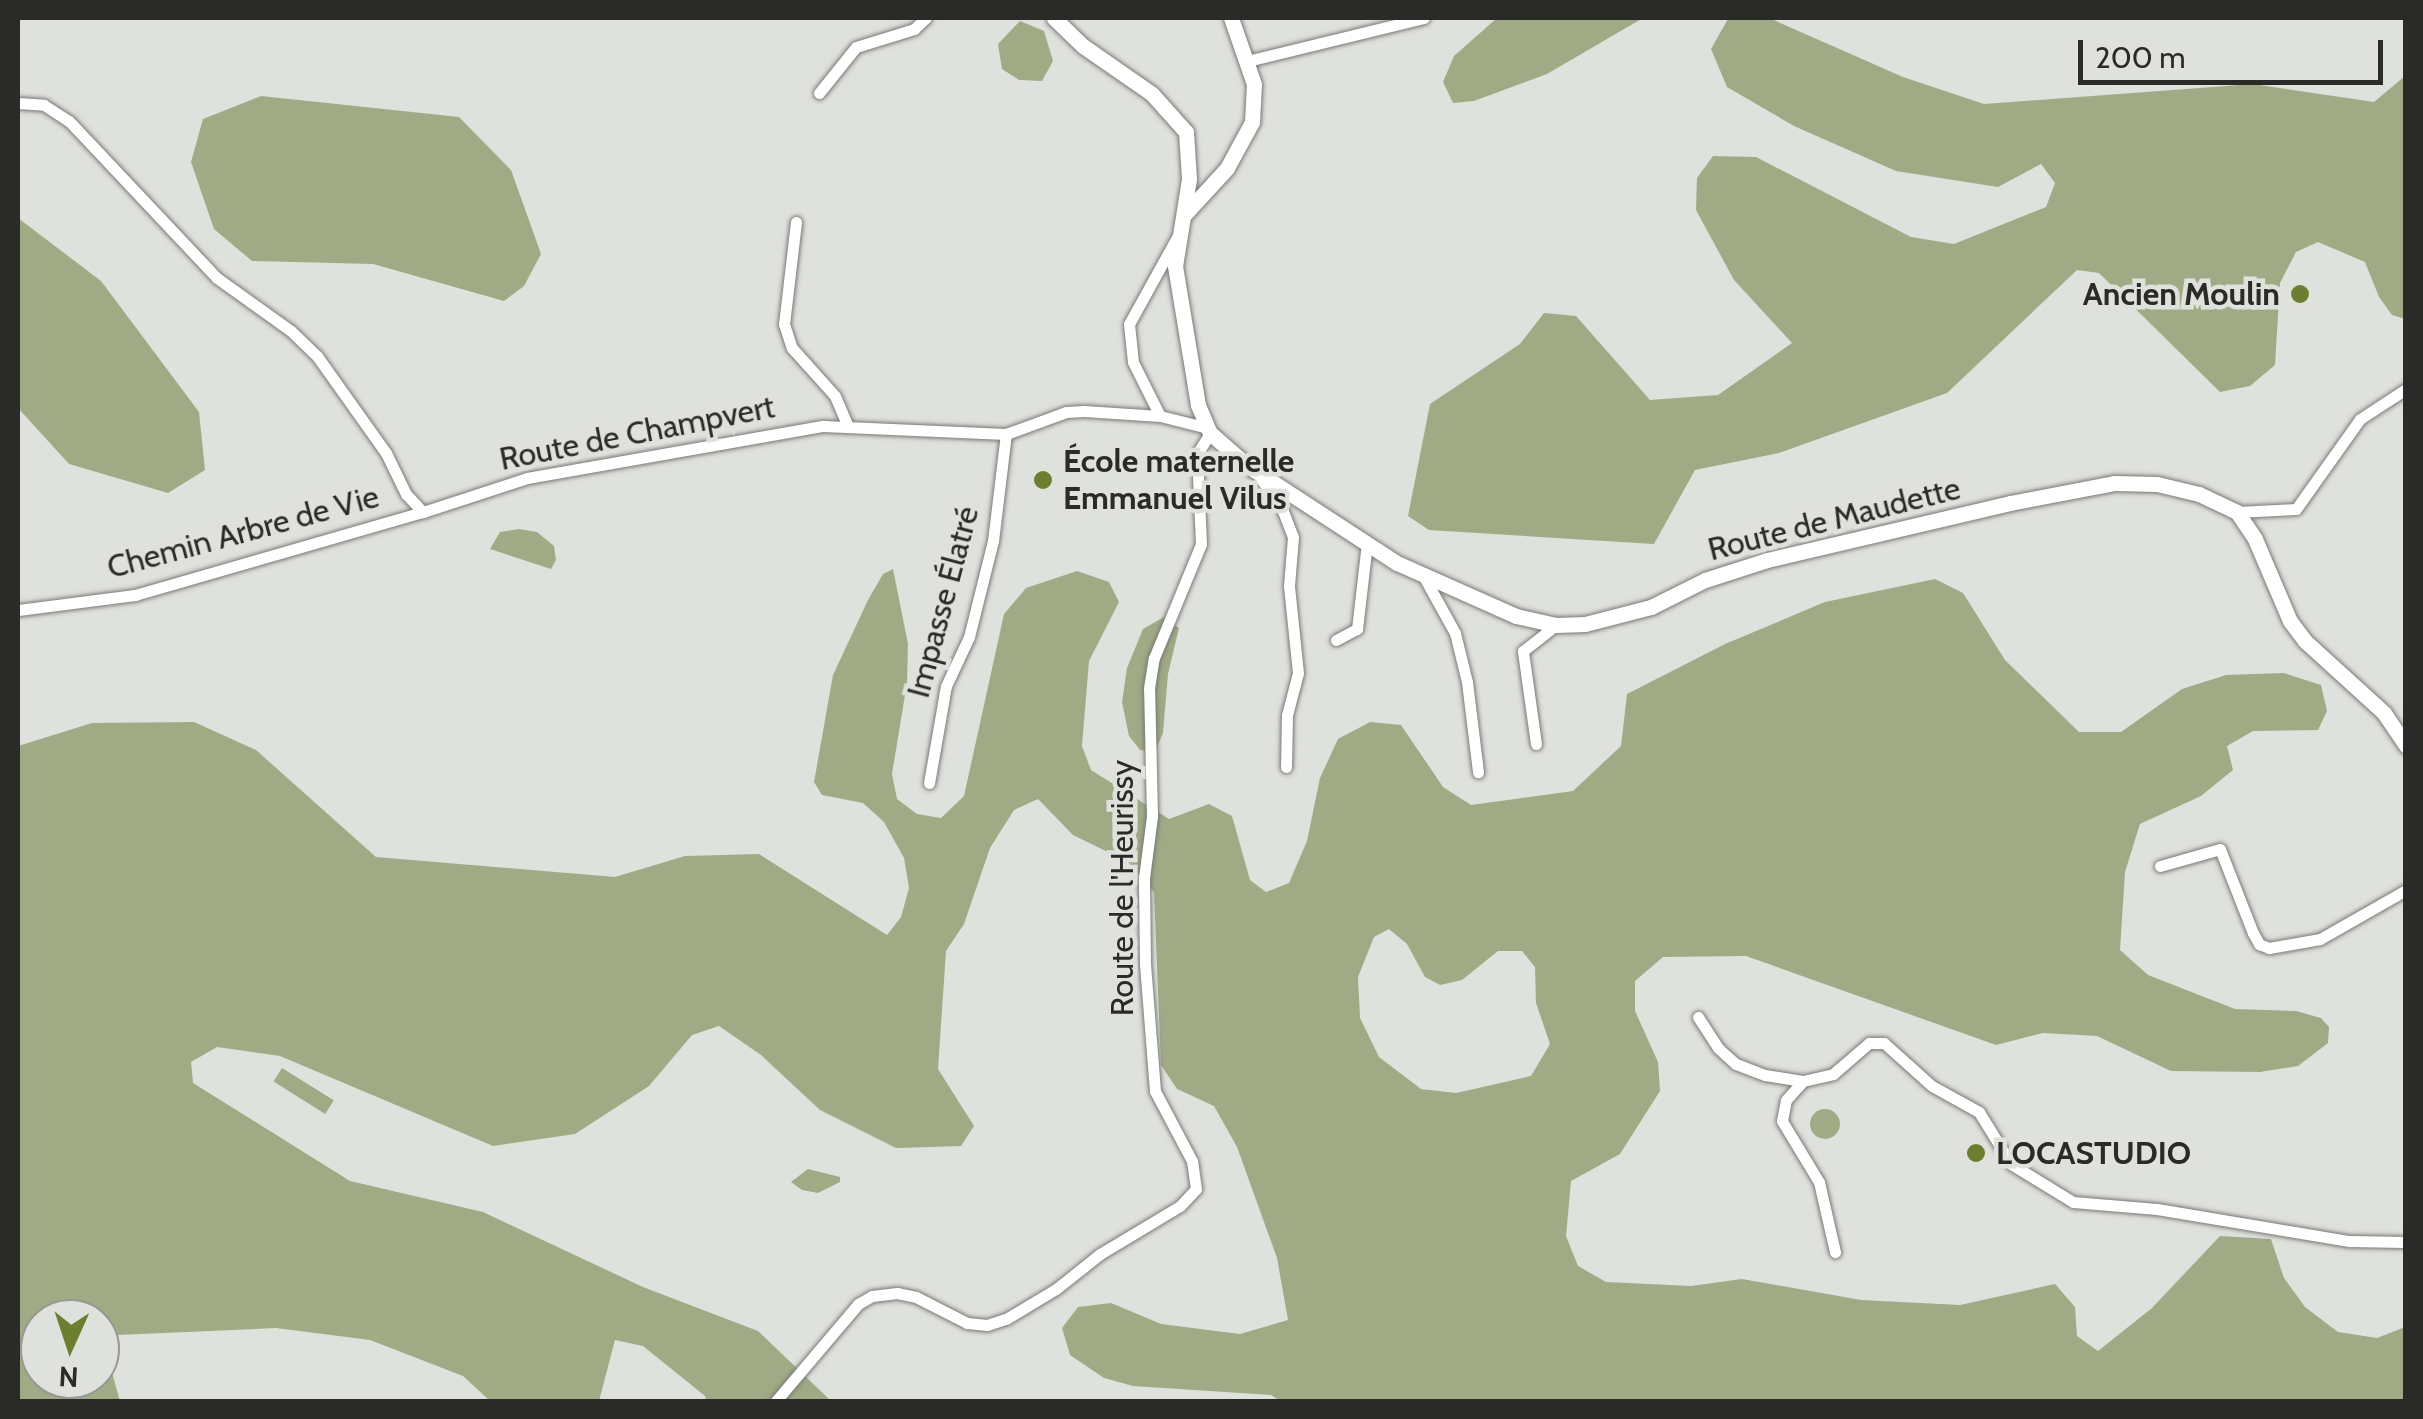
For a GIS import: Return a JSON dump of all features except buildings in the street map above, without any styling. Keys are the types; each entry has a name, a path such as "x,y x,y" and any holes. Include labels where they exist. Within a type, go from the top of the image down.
{"street":[{"path":"819,93 856,47 914,28 926,18"},
{"path":"1054,18 1082,46 1152,94 1179,120 1190,154 1175,266 1198,405 1208,431"},
{"path":"1184,215 1227,168 1248,132 1254,84 1231,18"},
{"path":"1247,61 1424,18"},
{"path":"18,103 44,105 69,120 217,278 292,330 317,356 386,452 406,494 424,512"},
{"path":"796,222 784,324 792,348 835,396 848,426"},
{"path":"1160,416 1133,362 1130,324 1178,237"},
{"path":"2236,512 2296,508 2360,419 2406,389"},
{"name":"Route de Champvert","path":"424,512 495,486 575,468 848,426 1006,434 1066,412 1160,416 1208,431"},
{"name":"Route de Maudette","path":"1208,431 1255,471 1424,577 1516,616 1556,625 1585,624 1651,607 1705,580 1767,560 2115,483 2157,484 2200,494 2236,512"},
{"name":"Route de l'Heurissy","path":"774,1402 858,1304 872,1296 897,1293 916,1297 966,1322 987,1325 1006,1319 1056,1289 1100,1254 1180,1206 1196,1189 1192,1161 1155,1091 1144,964 1144,878 1152,816 1149,688 1154,658 1201,544 1197,454 1208,431"},
{"name":"Impasse Élatré","path":"930,783 946,686 969,637 993,542 1006,434"},
{"path":"1255,471 1281,506 1293,538 1289,586 1298,673 1287,715 1286,767"},
{"name":"Chemin Arbre de Vie","path":"18,610 136,596 424,512"},
{"path":"2236,512 2255,539 2290,620 2305,641 2384,713 2406,746"},
{"path":"1336,640 1352,636 1358,625 1368,543"},
{"path":"1424,577 1455,633 1467,682 1478,772"},
{"path":"1536,744 1523,651 1556,625"},
{"path":"2160,866 2220,849 2253,933 2259,944 2268,948 2320,939 2406,890"},
{"path":"1698,1017 1718,1048 1736,1064 1765,1075 1804,1081 1833,1074 1869,1043 1884,1042 1932,1086 1980,1112 2011,1164 2073,1202 2158,1209 2349,1241 2406,1242"},
{"path":"1804,1081 1786,1100 1782,1121 1819,1182 1836,1252"}],"shaded area":[{"path":"1497,18 1643,18 1547,74 1474,101 1453,103 1443,82 1454,56"},
{"path":"1769,18 1903,77 1984,104 2253,84 2374,102 2405,76 2405,319 2392,315 2379,297 2365,262 2318,242 2296,252 2280,283 2275,365 2250,386 2220,392 2099,273 2077,270 1947,393 1779,453 1695,470 1654,544 1429,530 1408,516 1430,404 1520,344 1544,313 1576,316 1650,400 1718,395 1792,343 1734,280 1696,210 1697,178 1713,156 1756,157 1911,237 1954,244 2046,207 2055,183 2041,164 1998,187 1896,171 1794,126 1727,87 1711,49 1728,19"},
{"path":"1020,21 1044,31 1053,61 1042,81 1019,80 1002,69 998,44"},
{"path":"261,96 459,117 511,170 541,254 524,286 504,301 373,264 252,261 214,229 191,162 203,119"},
{"path":"18,218 101,281 199,412 205,470 168,493 69,464 18,408"},
{"path":"500,532 537,532 554,546 556,560 551,569 490,549"},
{"path":"893,569 908,644 907,683 892,774 897,799 917,814 941,818 964,796 1004,614 1026,588 1077,571 1109,582 1119,602 1089,661 1082,746 1091,770 1169,819 1209,804 1232,816 1250,880 1266,892 1289,883 1307,841 1320,778 1338,739 1370,722 1401,725 1443,787 1471,805 1573,791 1621,746 1627,694 1725,644 1825,602 1935,579 1963,593 2005,660 2079,732 2121,732 2182,689 2226,675 2284,673 2321,685 2327,711 2318,730 2253,731 2227,746 2233,770 2201,796 2140,824 2125,872 2120,950 2148,975 2235,1009 2296,1011 2321,1018 2329,1027 2328,1043 2298,1066 2260,1072 2171,1071 2097,1036 2043,1033 1996,1045 1746,956 1663,957 1635,981 1635,1011 1658,1062 1660,1091 1620,1154 1571,1181 1566,1236 1578,1266 1606,1282 1691,1286 1742,1279 1861,1300 1960,1305 2055,1284 2075,1307 2077,1336 2098,1351 2152,1308 2220,1236 2271,1239 2284,1278 2305,1307 2338,1332 2377,1338 2405,1327 2405,1401 1282,1402 1271,1395 1133,1386 1104,1378 1070,1355 1062,1328 1078,1307 1111,1303 1161,1324 1240,1334 1288,1320 1277,1258 1237,1147 1214,1106 1177,1089 1161,1065 1154,892 1128,862 1073,835 1038,799 1014,810 990,848 964,924 946,951 938,1069 974,1126 961,1146 896,1148 820,1110 761,1055 719,1026 692,1035 649,1086 575,1134 493,1146 280,1056 217,1047 191,1062 193,1083 350,1181 483,1212 643,1287 758,1331 830,1400 838,1401 706,1401 705,1396 643,1346 615,1340 599,1401 490,1401 463,1376 370,1340 276,1328 120,1335 120,1299 20,1299 20,1399 120,1401 18,1402 18,746 92,723 194,722 256,750 376,857 615,877 685,856 759,854 887,935 901,917 909,888 904,858 884,822 863,803 822,795 814,782 833,675 883,574","holes":["1389,929 1407,944 1425,977 1440,985 1462,980 1498,951 1522,951 1535,967 1536,1003 1550,1044 1531,1076 1456,1093 1421,1089 1379,1057 1360,1018 1358,977 1374,937"]},
{"path":"1164,617 1179,628 1168,674 1163,733 1155,751 1140,750 1129,736 1122,702 1127,668 1143,629"},
{"path":"282,1068 334,1100 325,1114 274,1082"},
{"path":"1825,1109 1836,1113 1840,1124 1836,1135 1825,1139 1814,1135 1810,1124 1814,1113"},
{"path":"808,1169 840,1177 840,1182 818,1193 802,1190 791,1182"}],"place":[{"name":"Ancien Moulin","path":"2300,294"},
{"name":"École maternelle Emmanuel Vilus","path":"1043,480"},
{"name":"LOCASTUDIO","path":"1976,1153"}]}
